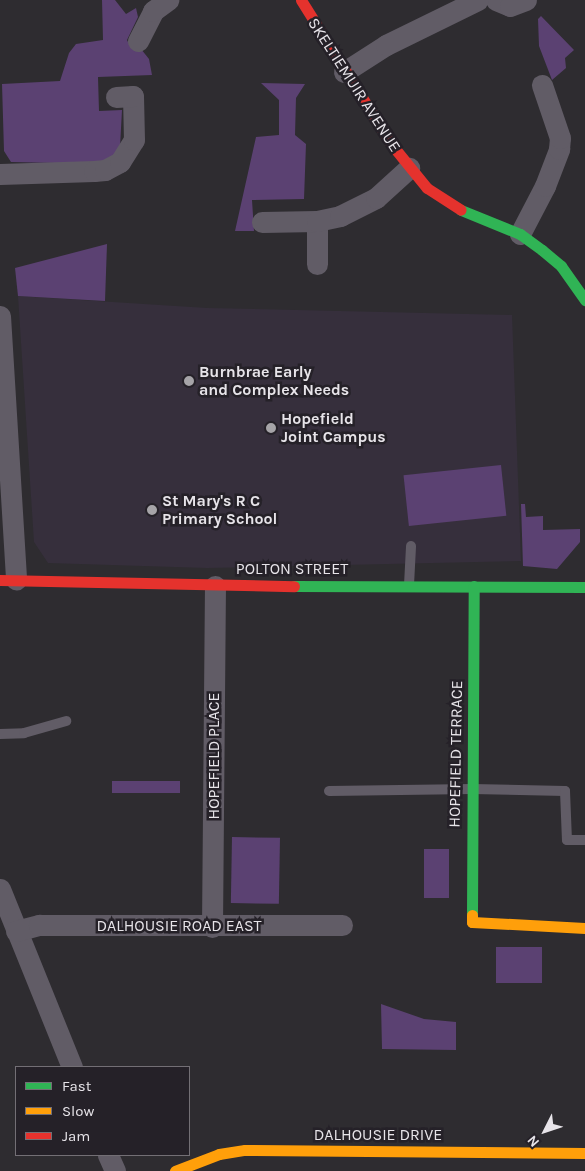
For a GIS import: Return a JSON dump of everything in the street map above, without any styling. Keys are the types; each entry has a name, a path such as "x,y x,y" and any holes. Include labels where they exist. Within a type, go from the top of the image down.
{"street":[{"name":"SKELTIEMUIR AVENUE","path":"301,0 344,72 409,168 427,188 465,212 520,234 561,266 585,300"},
{"path":"344,72 386,44 478,0"},
{"path":"496,0 510,6 526,0"},
{"path":"138,41 155,4"},
{"path":"520,234 545,186 559,150 560,138 542,85"},
{"path":"0,174 94,172 105,170 120,162 134,140 133,96 116,97"},
{"name":"SKELTIEMUIR AVENUE","path":"262,222 317,221 340,216 376,198 409,168"},
{"path":"317,221 317,264"},
{"path":"0,316 8,580"},
{"name":"POLTON STREET","path":"8,580 215,586 585,587"},
{"name":"HOPEFIELD PLACE","path":"212,927 215,586"},
{"name":"HOPEFIELD TERRACE","path":"474,586 472,922 585,928"},
{"path":"0,889 9,922 72,1066"},
{"name":"DALHOUSIE ROAD EAST","path":"9,922 39,925 342,926"},
{"name":"DALHOUSIE DRIVE","path":"175,1171 219,1154 245,1150 585,1152"},
{"path":"108,1156 115,1171"}],"lane":[{"path":"409,586 411,546"},
{"path":"0,734 24,733 66,721"},
{"path":"329,791 472,788 565,792 567,840 585,840"}],"shaded area":[{"path":"102,0 115,0 126,14 136,8 138,17 127,40 130,46 141,49 149,59 152,75 98,77 99,111 122,110 120,147 115,156 100,164 11,162 4,151 2,84 60,81 69,53 76,44 103,40"},
{"path":"541,16 574,50 565,58 566,68 552,80 539,46 538,19"},
{"path":"261,83 305,84 296,98 295,135 306,144 304,199 252,200 254,231 235,231 256,137 279,135 279,100"},
{"path":"107,244 105,301 18,296 15,268"},
{"name":"Hopefield Joint Campus","path":"18,296 207,308 512,315 521,561 207,568 48,563 34,542"},
{"path":"501,465 506,516 409,526 404,475"},
{"path":"521,504 525,504 526,517 543,516 543,530 580,529 580,542 557,569 523,566"},
{"path":"112,781 180,781 180,793 112,793"},
{"path":"232,837 280,838 279,904 231,903"},
{"path":"424,849 449,849 449,898 424,898"},
{"path":"496,947 542,947 542,983 496,983"},
{"path":"381,1004 424,1019 456,1022 456,1050 382,1049"}],"traffic: fast":[{"path":"461,210 520,234 561,266 585,300"},
{"path":"294,586 585,587"},
{"path":"472,915 474,586"}],"traffic: slow":[{"path":"472,915 472,922 585,928"},
{"path":"175,1171 219,1154 245,1150 585,1153"}],"traffic: jam":[{"path":"301,0 392,145 427,188 461,210"},
{"path":"0,580 294,586"}],"place":[{"name":"Burnbrae Early and Complex Needs","path":"189,381"},
{"name":"Hopefield Joint Campus","path":"271,428"},
{"name":"St Mary's R C Primary School","path":"152,510"}]}
